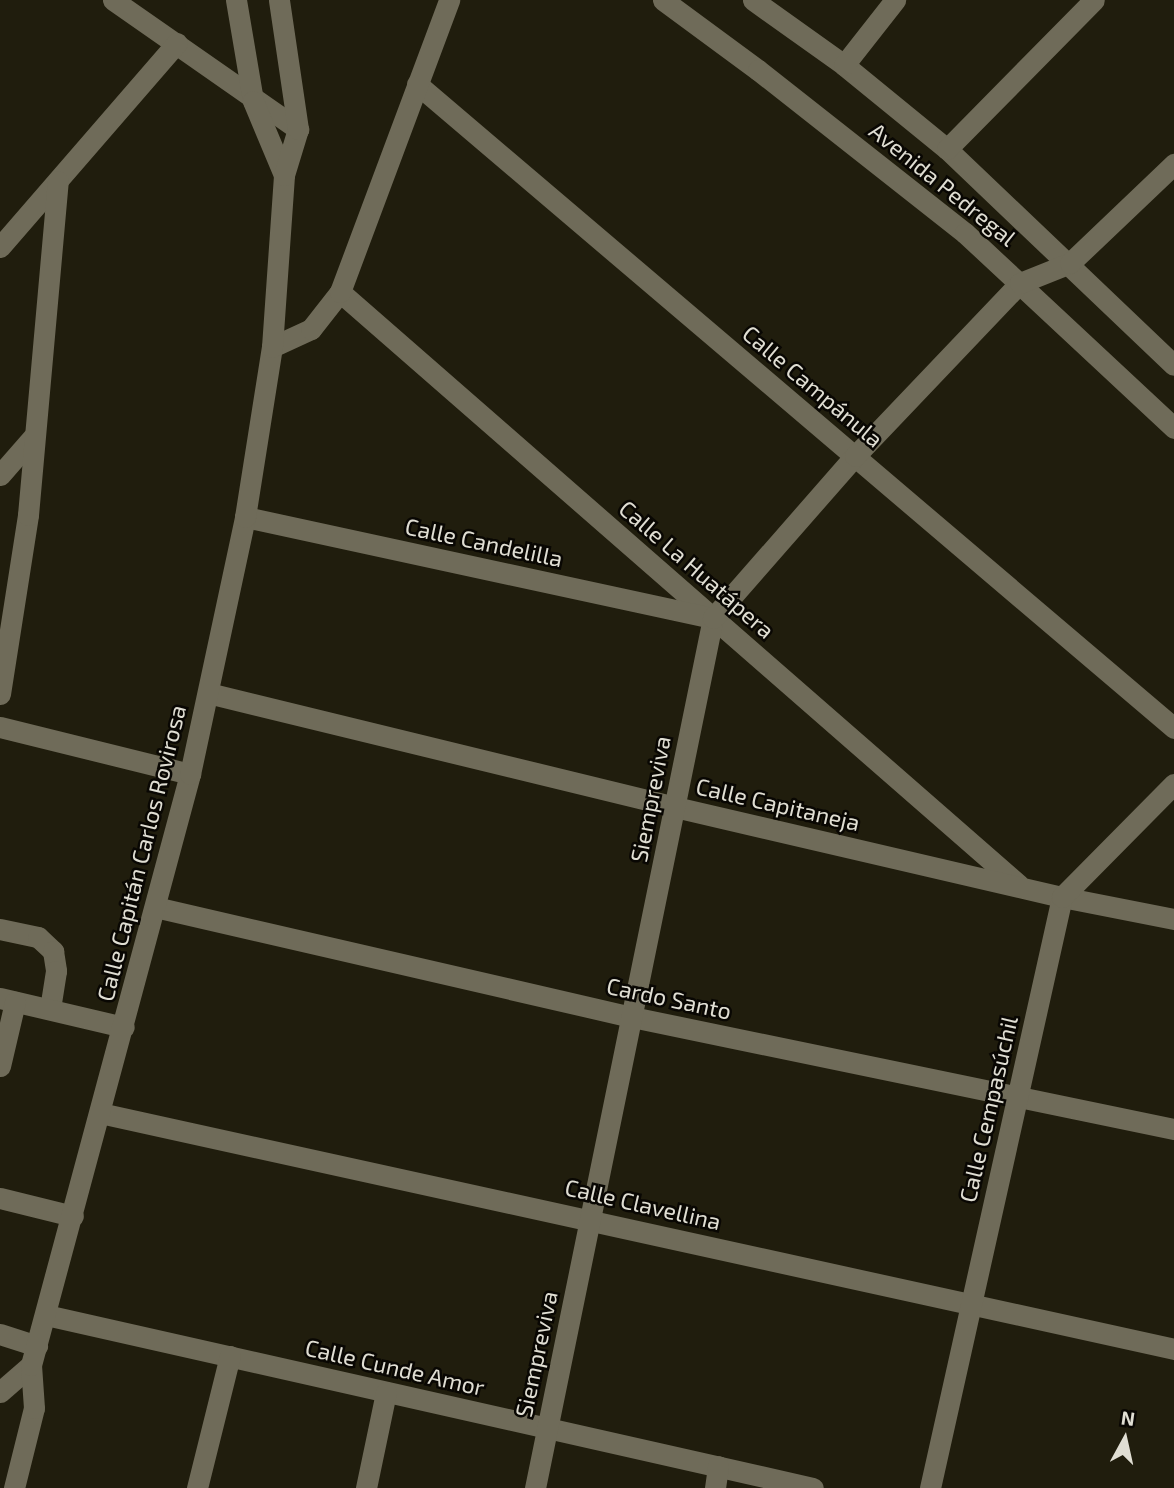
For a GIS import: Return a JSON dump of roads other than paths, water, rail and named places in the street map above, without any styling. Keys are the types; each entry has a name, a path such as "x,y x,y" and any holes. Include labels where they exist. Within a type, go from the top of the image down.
{"street":[{"path":"113,0 177,43 253,101 298,129"},
{"name":"Calle Capitán Carlos Rovirosa","path":"236,0 253,101 284,175"},
{"name":"Calle Capitán Carlos Rovirosa","path":"14,1488 34,1408 34,1356 190,774 245,517 272,347 284,175 298,129 279,0"},
{"path":"272,347 311,329 340,292 449,0"},
{"name":"Avenida Pedregal","path":"663,0 758,70 965,233 1174,428"},
{"name":"Avenida Pedregal","path":"753,0 844,65 947,149 1070,263 1174,365"},
{"path":"844,65 895,0"},
{"path":"947,149 1094,0"},
{"path":"0,247 177,43"},
{"name":"Calle Campánula","path":"417,84 1174,728"},
{"path":"1070,263 1174,164"},
{"path":"0,694 28,515 58,181"},
{"name":"Siempreviva","path":"535,1488 713,618 855,456 1020,283 1070,263"},
{"name":"Calle La Huatápera","path":"340,292 1021,886"},
{"path":"0,475 33,437"},
{"name":"Calle Candelilla","path":"245,517 713,618"},
{"name":"Calle Capitaneja","path":"208,693 675,807 1062,897 1174,919"},
{"path":"0,727 190,774"},
{"path":"1062,897 1174,784"},
{"name":"Calle Cempasúchil","path":"930,1488 1062,897"},
{"name":"Cardo Santo","path":"155,907 632,1017 1017,1099 1174,1129"},
{"path":"0,929 38,937 53,951 56,971 50,1009"},
{"path":"0,1066 8,1000 124,1027"},
{"name":"Calle Clavellina","path":"100,1113 1174,1349"},
{"path":"0,1198 73,1216"},
{"name":"Calle Cunde Amor","path":"46,1315 813,1488"},
{"path":"0,1334 34,1356 0,1392"},
{"path":"197,1488 230,1356"},
{"path":"366,1488 386,1392"},
{"path":"715,1488 718,1466"}]}
